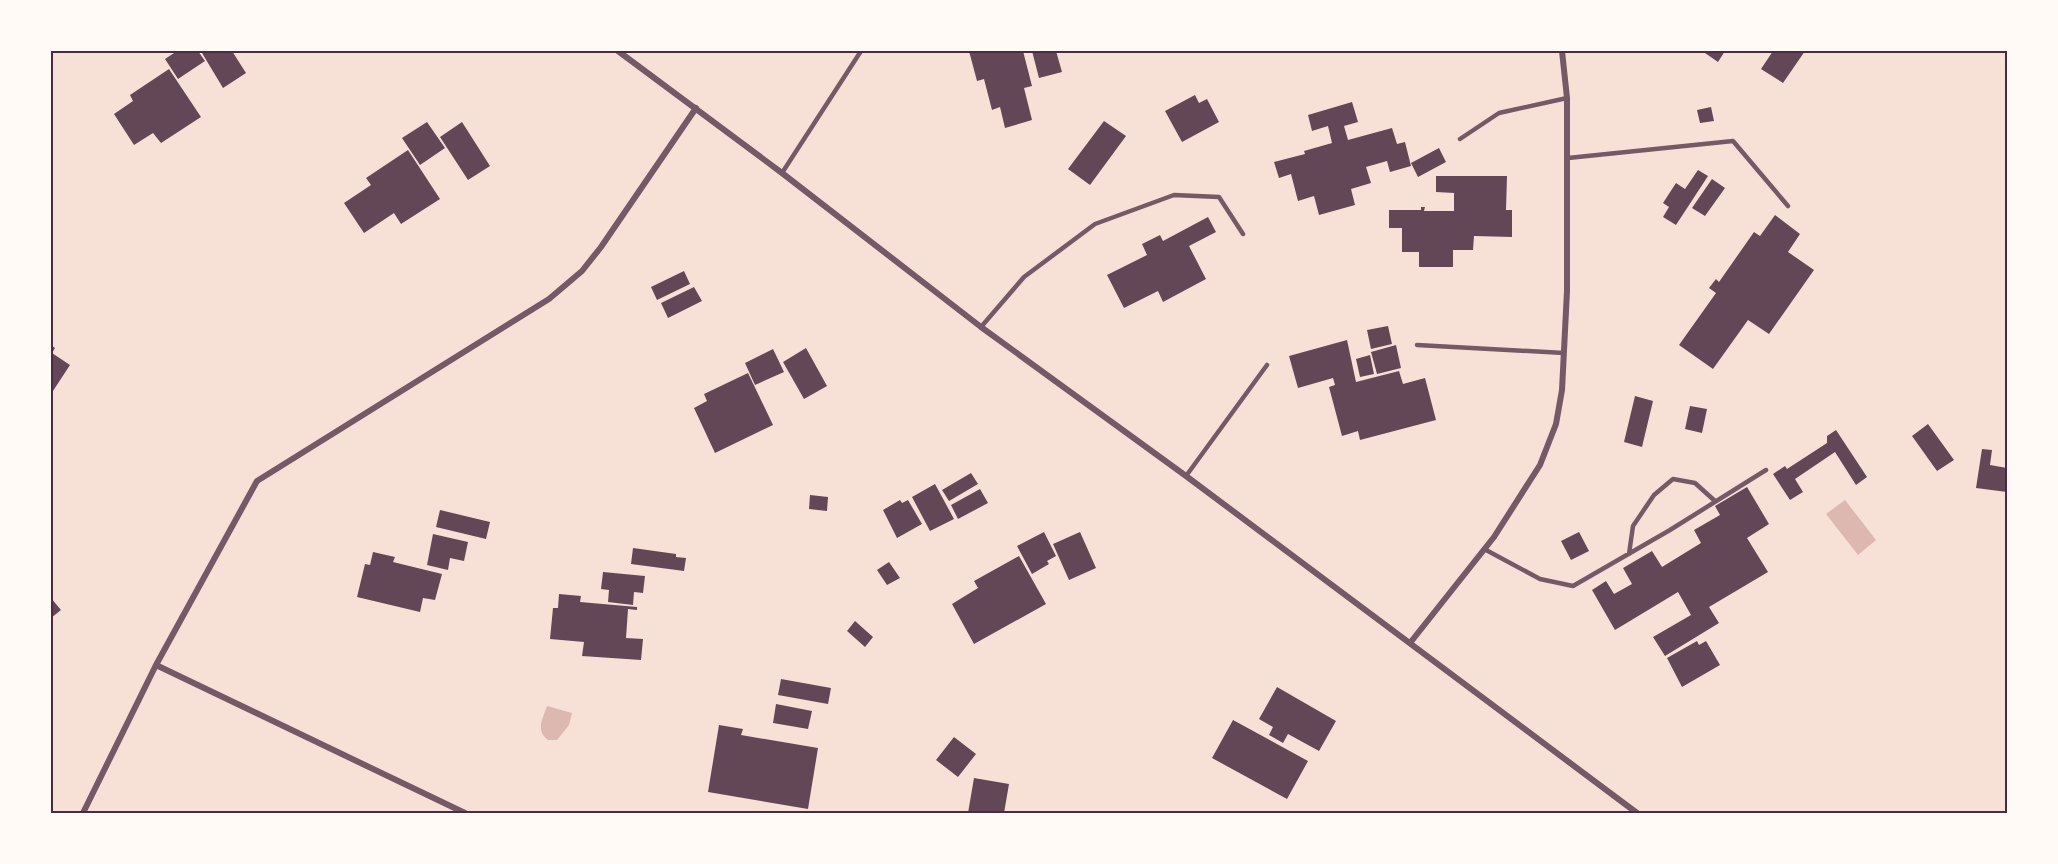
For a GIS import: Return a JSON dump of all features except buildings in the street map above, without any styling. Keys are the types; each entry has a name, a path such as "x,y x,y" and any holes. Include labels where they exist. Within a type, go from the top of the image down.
{"street":[{"path":"618,51 782,173 981,327 1186,476 1637,813"},
{"path":"1410,643 1486,550 1540,465 1556,423 1562,390 1567,291 1567,98 1563,51"},
{"path":"82,813 156,665 257,481 549,299 582,271 601,248 696,108"},
{"path":"156,665 465,813"}],"lane":[{"path":"782,173 861,51"},
{"path":"1460,139 1500,113 1567,98"},
{"path":"1568,158 1733,141 1788,206"},
{"path":"981,327 1024,277 1095,224 1174,195 1219,197 1243,234"},
{"path":"1417,345 1564,353"},
{"path":"1186,476 1267,365"},
{"path":"1486,550 1540,579 1573,586 1766,470"},
{"path":"1629,554 1633,526 1654,495 1673,479 1695,483 1715,501"}],"shaded area":[{"path":"1845,500 1876,540 1858,555 1826,514"},
{"path":"547,706 572,713 569,725 557,740 548,740 542,733 541,724"}]}
